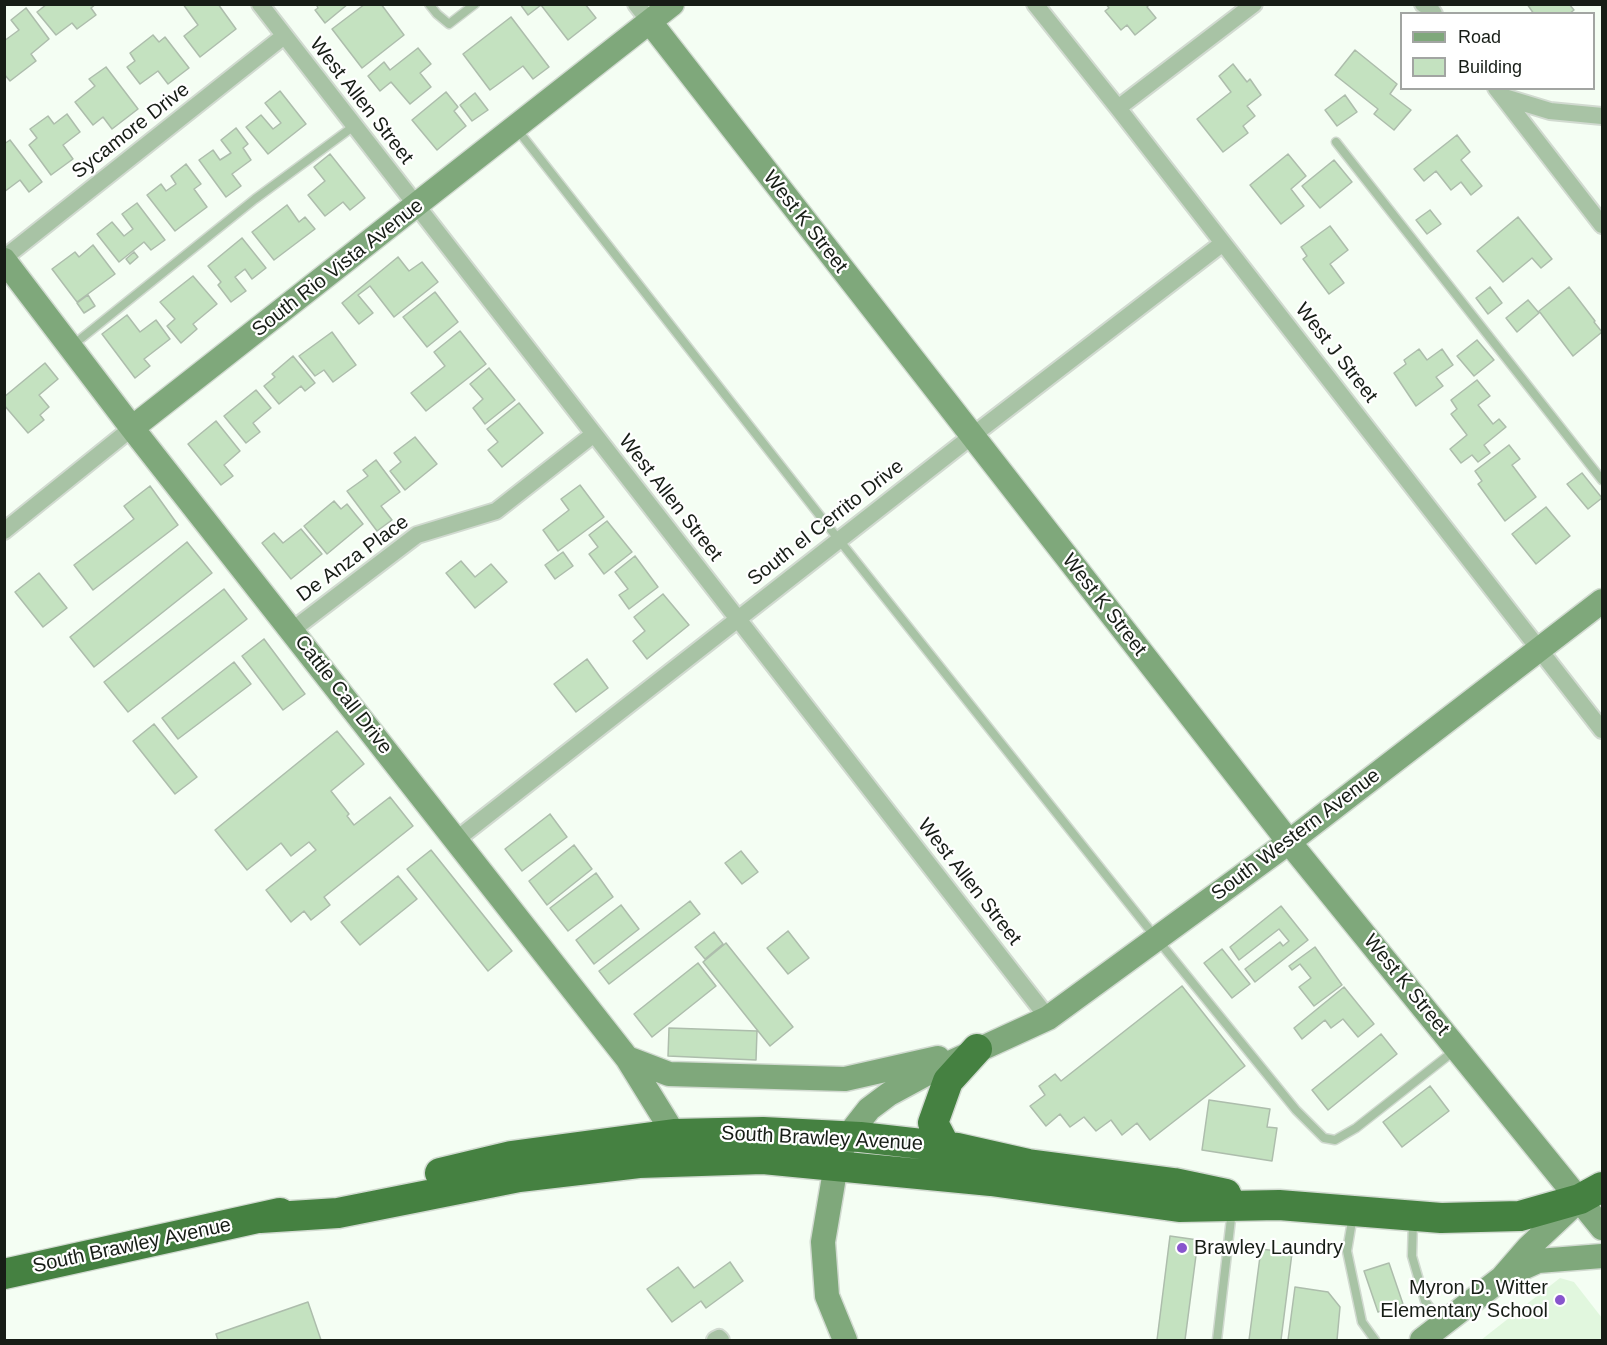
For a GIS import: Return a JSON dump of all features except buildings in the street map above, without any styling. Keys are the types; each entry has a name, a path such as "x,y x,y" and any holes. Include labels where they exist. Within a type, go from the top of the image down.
{"highway":[{"path":"945,1146 933,1124 948,1081 977,1049"},
{"name":"South Brawley Avenue","path":"4,1274 260,1218 511,1156 674,1134 763,1132 945,1146 1028,1164 1174,1183 1279,1206"},
{"name":"South Brawley Avenue","path":"260,1218 338,1213 519,1177 639,1163 763,1159 991,1181 1179,1207 1279,1206 1442,1218 1520,1216 1591,1193"}],"street":[{"name":"West Allen Street","path":"260,4 1048,1018"},
{"name":"South Rio Vista Avenue","path":"4,531 516,127 643,13 672,4"},
{"name":"West J Street","path":"1035,4 1224,243 1602,730"},
{"path":"1118,108 1254,4"},
{"name":"West K Street","path":"643,13 1289,842 1458,1048 1591,1193 1602,1228"},
{"name":"Sycamore Drive","path":"4,259 284,36"},
{"path":"1500,93 1550,111 1602,116"},
{"path":"1500,93 1602,225"},
{"name":"South el Cerrito Drive","path":"457,839 972,436 1224,243"},
{"name":"Cattle Call Drive","path":"4,259 132,428 627,1058 674,1134"},
{"name":"De Anza Place","path":"291,631 417,535 496,511 594,434"},
{"name":"South Western Avenue","path":"845,1341 827,1296 823,1242 836,1165 848,1137 869,1109 889,1094 977,1049 1048,1018 1289,842 1602,601"},
{"name":"South Western Avenue","path":"627,1058 669,1074 845,1079 977,1049"},
{"path":"1422,1341 1502,1278 1529,1247 1591,1193"},
{"path":"1502,1278 1538,1262 1602,1256"},
{"path":"715,1341 718,1338 721,1341"}],"lane":[{"path":"429,4 449,24 475,4"},
{"path":"70,347 255,199 354,126"},
{"path":"516,127 839,540 1157,939 1296,1110 1324,1138 1335,1140 1356,1128 1458,1048"},
{"path":"1336,142 1602,480"},
{"path":"1217,1341 1232,1206"},
{"path":"1353,1212 1347,1251 1362,1322 1375,1341"},
{"path":"1413,1216 1412,1256 1425,1301 1442,1325"}],"shaded area":[{"name":"Myron D. Witter Elementary School","path":"1560,1278 1574,1282 1602,1318 1602,1340 1481,1340"}],"place":[{"name":"Brawley Laundry","path":"1182,1248"},
{"name":"Myron D. Witter Elementary School","path":"1560,1300"}]}
